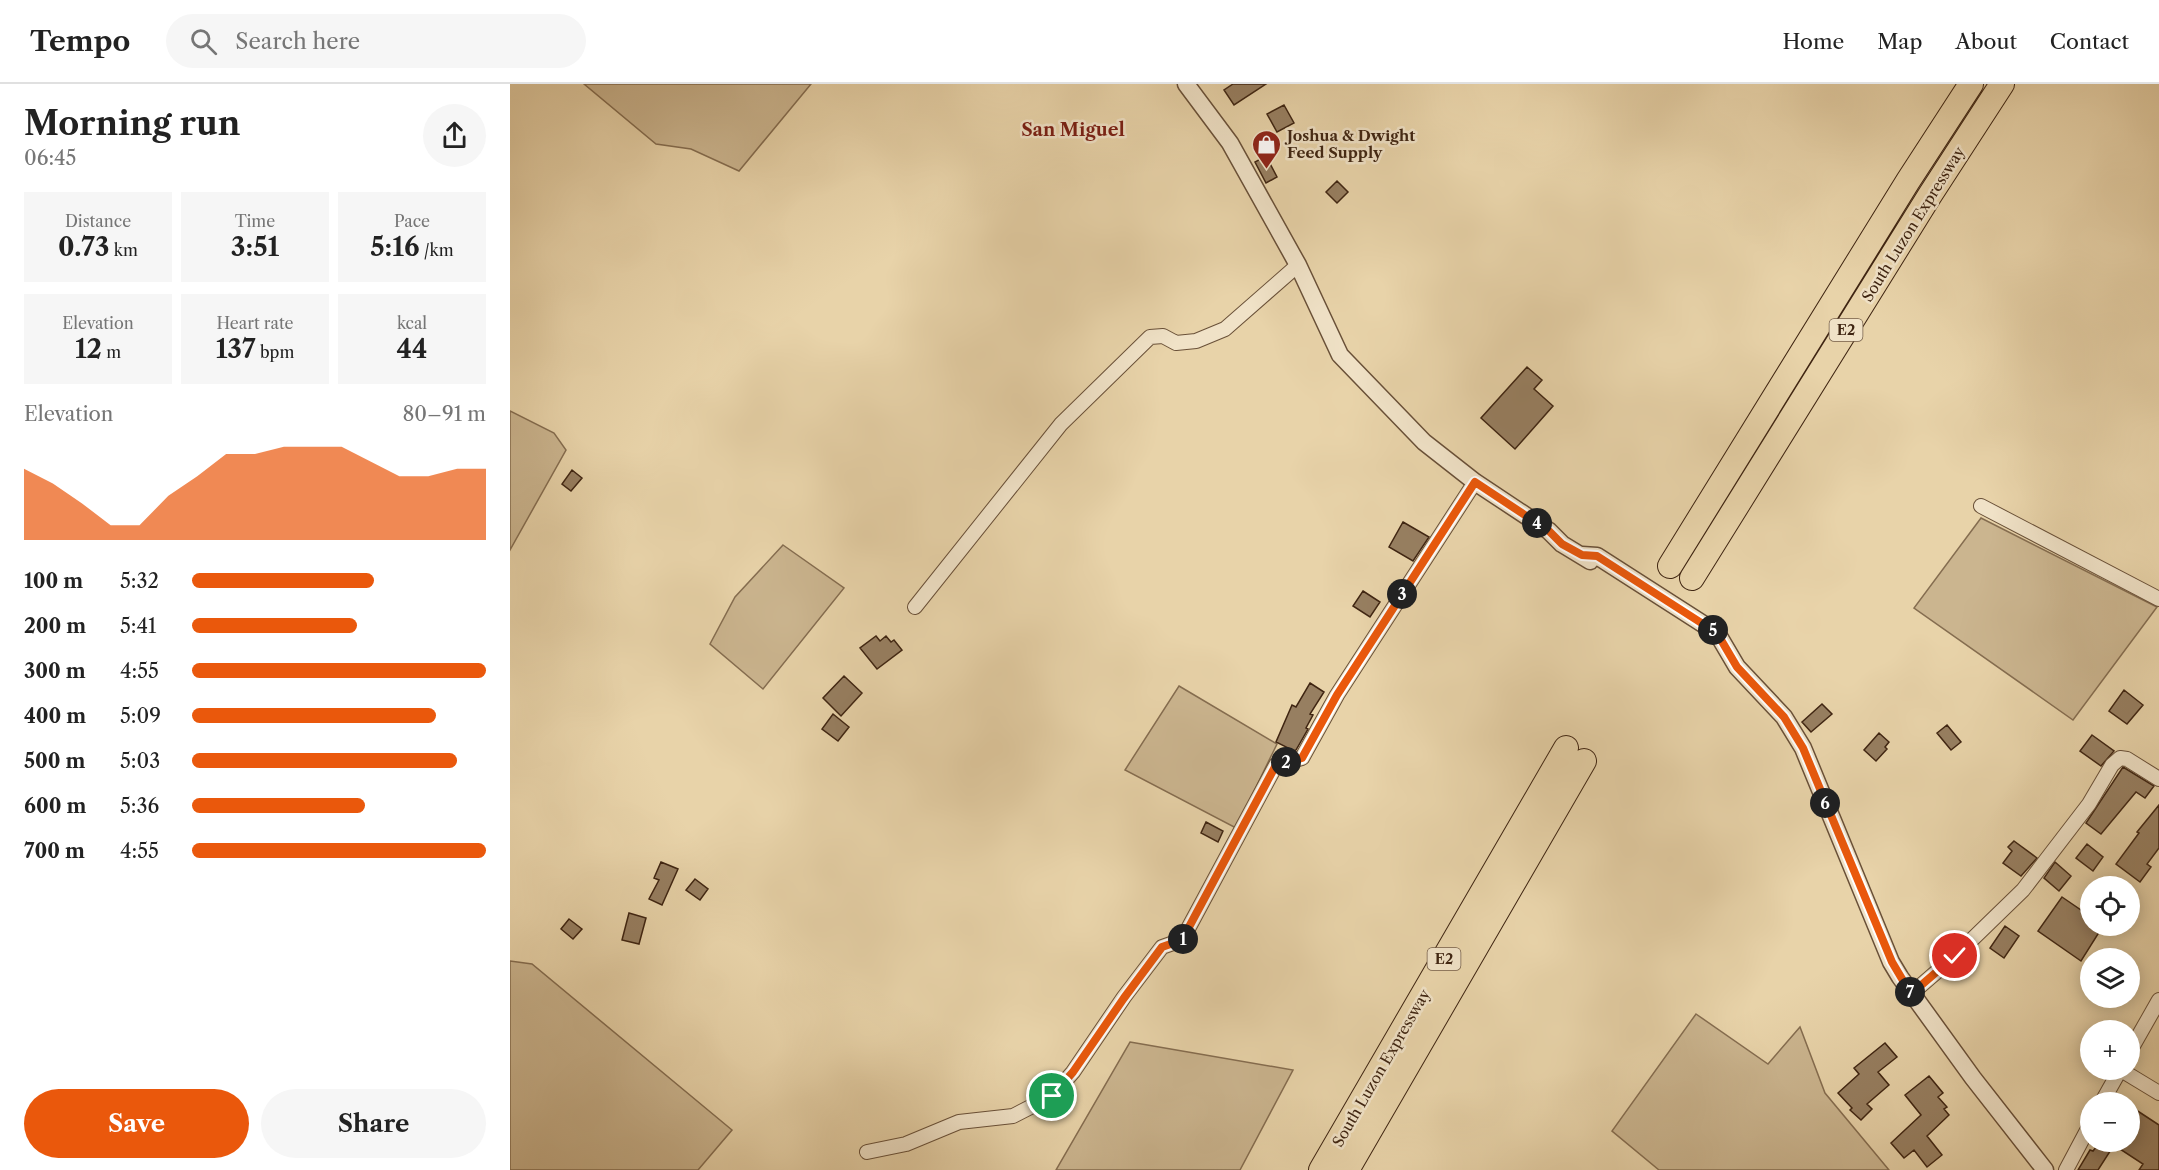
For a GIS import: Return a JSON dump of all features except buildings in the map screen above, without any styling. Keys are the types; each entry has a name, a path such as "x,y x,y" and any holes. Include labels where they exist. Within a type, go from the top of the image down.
{"highway":[{"name":"South Luzon Expressway","path":"1670,566 1902,191 1971,84"},
{"name":"South Luzon Expressway","path":"1692,578 1930,195 2002,84"},
{"name":"South Luzon Expressway","path":"1321,1170 1575,755 1347,1170"}],"street":[{"path":"1186,84 1230,143 1298,265 1340,355 1424,442 1475,482 1613,577"},
{"path":"915,607 1061,424 1150,337 1163,336 1176,343 1196,341 1225,329 1298,265"},
{"path":"867,1152 906,1144 959,1122 1013,1116 1052,1096 1073,1072 1162,947 1182,940 1276,765 1302,758 1337,695 1475,482"},
{"path":"1981,506 2159,599"},
{"path":"1582,555 1597,556 1717,633 1737,667 1784,717 1803,748 1892,962 1911,994 2045,1170"},
{"path":"1911,994 1955,956 2023,890 2089,804 2112,765 2120,758 2127,759 2159,779"},
{"path":"2140,1033 2159,1000"},
{"path":"2137,1080 2159,1093"},
{"path":"2066,1170 2080,1144"}],"shaded area":[{"path":"584,84 811,84 739,171 691,149 656,144"},
{"path":"510,411 554,433 566,450 510,550"},
{"path":"1981,518 2157,607 2073,720 1914,608"},
{"path":"783,545 844,588 763,689 710,644 735,597"},
{"path":"1179,686 1277,744 1236,828 1125,770"},
{"path":"510,961 532,964 732,1130 698,1170 510,1170"},
{"path":"1696,1014 1768,1064 1800,1027 1825,1093 1889,1170 1659,1170 1612,1131"},
{"path":"1130,1042 1293,1070 1240,1170 1056,1170"}],"place":[{"name":"Joshua & Dwight Feed Supply","path":"1266,170"}],"district":[{"name":"San Miguel","path":"1073,130"}],"route":[{"path":"1052,1096 1073,1072 1162,947 1182,940 1276,765 1302,758 1337,695 1475,482 1549,531 1562,544 1582,555 1597,556 1717,633 1737,667 1784,717 1803,748 1892,962 1911,994 1955,956"}]}
